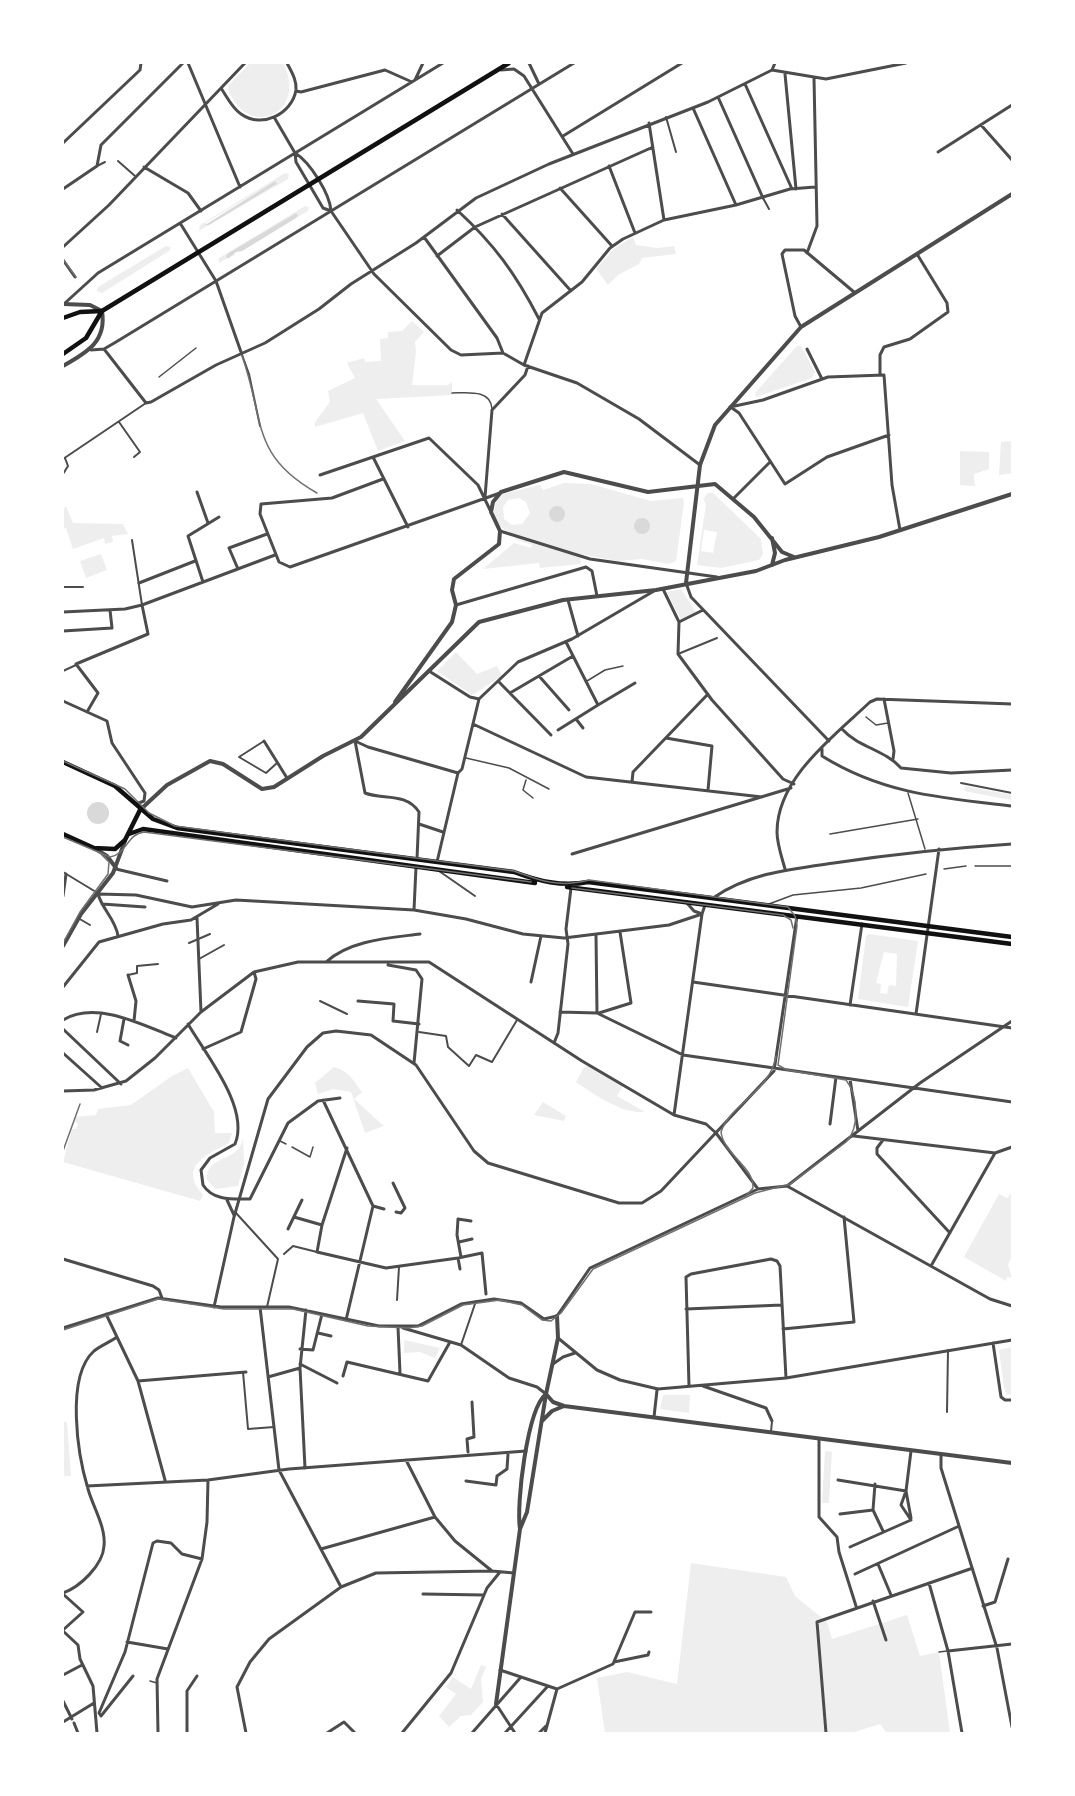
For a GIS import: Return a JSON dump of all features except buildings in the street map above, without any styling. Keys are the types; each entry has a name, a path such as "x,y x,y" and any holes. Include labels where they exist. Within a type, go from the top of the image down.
{"main road":[{"path":"63,354 86,338 102,311 509,63"},
{"path":"63,318 80,312 102,311"},
{"path":"63,762 115,786 140,810 159,822 177,828 514,872 532,880 571,885 588,882 1012,937"},
{"path":"63,834 94,848 115,849 129,834 140,810"},
{"path":"129,834 143,829 571,888 1012,944"},
{"path":"416,866 417,860"},
{"path":"707,904 712,898"},
{"path":"797,916 798,909"}],"street":[{"path":"63,143 140,70 141,63"},
{"path":"97,166 100,145 183,63"},
{"path":"188,63 240,187"},
{"path":"63,247 245,63"},
{"path":"222,88 235,108 244,116 261,120 274,117 286,108 296,91 294,75 287,63"},
{"path":"414,81 423,63"},
{"path":"64,304 98,273 443,63"},
{"path":"529,63 539,84"},
{"path":"63,366 91,350 104,349 116,342 574,63"},
{"path":"563,136 682,63"},
{"path":"63,474 68,465 64,459 146,403 274,337 424,237 457,210 476,198 549,164 718,97 772,70 775,63"},
{"path":"772,70 814,78 862,73 906,63"},
{"path":"497,70 507,68 519,71 534,88 573,154"},
{"path":"296,91 301,92 385,70 414,81"},
{"path":"785,74 794,189"},
{"path":"807,253 816,229 814,78"},
{"path":"745,83 794,189"},
{"path":"718,97 769,209"},
{"path":"938,152 1012,105"},
{"path":"693,108 736,205"},
{"path":"274,117 295,153 296,162 323,207 331,211 371,271 453,352 464,355 503,353 526,366 577,383 657,431 700,465"},
{"path":"666,117 676,152"},
{"path":"649,123 664,220"},
{"path":"981,125 1012,160"},
{"path":"437,256 475,227 653,147"},
{"path":"295,153 303,158 317,180 331,203 331,211"},
{"path":"118,161 135,176"},
{"path":"63,189 105,162"},
{"path":"609,166 635,233"},
{"path":"144,167 190,194 201,211"},
{"path":"560,188 612,246"},
{"path":"485,498 492,410 525,375 539,319 547,307 582,282 612,246 664,220 736,205 794,189 815,188"},
{"path":"830,742 691,597 686,584 686,571 700,465 712,429 801,327 1012,194"},
{"path":"457,210 475,227 517,276 539,319"},
{"path":"501,214 507,224 571,291"},
{"path":"180,223 216,281 216,288 249,374 260,426"},
{"path":"424,237 497,338 503,353"},
{"path":"801,327 795,316 782,254 786,249 794,248 807,253 855,293"},
{"path":"900,530 892,485 880,355 884,347 912,338 948,312 947,303 917,254"},
{"path":"63,260 75,277"},
{"path":"64,304 90,305 102,311 103,328 91,350"},
{"path":"104,349 146,403"},
{"path":"807,349 822,379"},
{"path":"730,407 762,400 822,379 839,376 882,375"},
{"path":"730,407 739,413 784,484 827,457 888,435"},
{"path":"119,422 140,452 134,457"},
{"path":"320,475 429,438 473,480 485,498 500,531 499,544 454,579 452,590 456,604 451,625 389,710"},
{"path":"373,457 408,527"},
{"path":"734,498 770,462"},
{"path":"383,479 326,499 264,501 259,507 275,555 283,566 290,567 564,472 648,492 715,484 734,498 772,537 782,552 797,558"},
{"path":"197,492 208,523"},
{"path":"491,512 493,502 501,492"},
{"path":"140,810 167,785 207,762 215,761 227,766 262,789 271,788 355,741 476,624 568,600 656,590 756,571 900,530 1012,494"},
{"path":"203,582 188,536 219,517"},
{"path":"500,531 590,559 686,571 718,578"},
{"path":"238,569 229,548 267,534"},
{"path":"772,537 775,553 772,565"},
{"path":"64,669 148,634 132,540"},
{"path":"63,612 110,610 142,605 275,555"},
{"path":"139,583 195,561"},
{"path":"456,604 586,567 591,571 597,596"},
{"path":"63,587 83,587"},
{"path":"663,588 679,622 678,654 708,694 783,778 793,786"},
{"path":"437,862 458,773 465,758 479,699 518,662 578,636 656,590"},
{"path":"568,600 578,636"},
{"path":"63,631 112,628 110,610"},
{"path":"679,622 703,610"},
{"path":"678,654 717,638"},
{"path":"566,642 603,711"},
{"path":"510,693 573,656"},
{"path":"76,665 98,693 87,712"},
{"path":"429,671 470,697 479,699"},
{"path":"539,676 569,710"},
{"path":"499,681 550,735"},
{"path":"558,730 635,683"},
{"path":"632,782 633,772 708,694"},
{"path":"785,869 777,830 780,808 808,762 870,702 884,699 1012,704"},
{"path":"884,699 894,751 893,759"},
{"path":"63,701 108,721 112,743 146,793 143,803 135,804"},
{"path":"576,718 583,728"},
{"path":"473,724 581,776 762,797"},
{"path":"842,729 861,743 893,759 901,768 915,771 975,773 1012,770"},
{"path":"666,738 712,746 708,790"},
{"path":"277,763 266,773 239,757 264,741 287,778"},
{"path":"355,741 368,747 458,773"},
{"path":"355,741 365,793 394,796 415,806 419,812 417,860"},
{"path":"822,749 822,756 854,775 881,785 949,799 1012,806"},
{"path":"227,766 231,762"},
{"path":"961,783 1012,793"},
{"path":"572,854 793,786"},
{"path":"419,824 443,832"},
{"path":"63,946 78,918 116,868 125,840"},
{"path":"712,898 751,878 785,869 925,849 1012,843"},
{"path":"94,848 107,856 116,868 166,881"},
{"path":"916,1014 939,849"},
{"path":"414,910 416,866"},
{"path":"434,868 475,896"},
{"path":"63,893 64,873 98,894 136,896 192,907 236,900 300,901 414,910 466,919 510,932 568,938 669,925 694,914 702,914"},
{"path":"554,1043 558,1033 571,888"},
{"path":"98,894 101,904 117,928 118,936"},
{"path":"685,901 694,914"},
{"path":"63,987 95,945 104,939 197,917 218,903"},
{"path":"101,904 145,906"},
{"path":"675,1114 702,914 707,904"},
{"path":"214,1306 234,1217 268,1099 317,1038 336,1031 367,1034 414,1063 426,1075 481,1159 620,1203 642,1203 657,1195 765,1083 775,1067 797,916"},
{"path":"197,917 201,1012"},
{"path":"78,918 90,925"},
{"path":"850,1005 862,924"},
{"path":"560,1012 597,1013 631,1003 620,932"},
{"path":"189,943 199,941 210,934"},
{"path":"327,962 333,956 376,940 420,934"},
{"path":"596,934 597,1013"},
{"path":"531,982 541,936"},
{"path":"200,959 224,945"},
{"path":"63,1091 121,1084 156,1058 201,1012 254,972 280,965 327,962 435,964 554,1043 675,1114 701,1122 716,1133 758,1189"},
{"path":"134,1021 136,1001 128,975 137,973 137,966 158,964"},
{"path":"381,964 414,969 420,973 423,989 414,1063"},
{"path":"203,1049 241,1032 256,979 254,972"},
{"path":"693,982 1012,1028"},
{"path":"320,1001 347,1014"},
{"path":"358,1001 394,1004 393,1021 419,1024"},
{"path":"63,1020 77,1012 101,1014 134,1021 176,1038"},
{"path":"597,1013 683,1055 1012,1102"},
{"path":"97,1032 101,1014"},
{"path":"124,1019 120,1041 128,1045"},
{"path":"418,1032 446,1036 448,1047 469,1066 476,1055 492,1062 518,1019"},
{"path":"520,1529 527,1512 541,1422 558,1338 557,1316 591,1268 758,1189 787,1186 913,1088 1012,1021"},
{"path":"188,1024 236,1106 236,1144 207,1160 201,1174 207,1191 226,1199 250,1199 291,1121 303,1110 323,1101 340,1098"},
{"path":"63,1029 121,1084"},
{"path":"63,1053 102,1088"},
{"path":"830,1124 836,1077"},
{"path":"850,1079 858,1131"},
{"path":"323,1101 373,1206 346,1320"},
{"path":"866,1125 866,1132 872,1138"},
{"path":"852,1136 995,1153 1012,1147"},
{"path":"884,1139 877,1148 877,1154 950,1233"},
{"path":"317,1252 322,1226 347,1148"},
{"path":"932,1266 995,1153"},
{"path":"393,1183 405,1208 403,1212 396,1212"},
{"path":"787,1186 990,1299 1012,1306"},
{"path":"226,1199 232,1207 234,1217"},
{"path":"288,1229 302,1200"},
{"path":"373,1206 384,1209"},
{"path":"236,1212 279,1258 267,1307"},
{"path":"294,1217 322,1226"},
{"path":"783,1329 854,1322 844,1218"},
{"path":"460,1269 458,1219 471,1221"},
{"path":"459,1242 472,1239"},
{"path":"284,1254 293,1246 359,1263 399,1267 482,1253 486,1299"},
{"path":"1012,1258 1012,1271"},
{"path":"63,1259 153,1286 159,1290 162,1298"},
{"path":"689,1386 685,1282 691,1274 771,1259 777,1260 780,1266 786,1378"},
{"path":"397,1300 399,1267"},
{"path":"63,1328 162,1298 214,1306 306,1310 370,1325 398,1327 418,1326 462,1305 486,1299 514,1301 529,1307 544,1319 557,1316"},
{"path":"461,1345 476,1301"},
{"path":"686,1309 782,1305"},
{"path":"260,1307 279,1470 341,1587"},
{"path":"305,1468 300,1348 306,1310"},
{"path":"106,1314 138,1381 165,1480"},
{"path":"300,1348 313,1350 322,1314"},
{"path":"398,1327 461,1345 509,1378 537,1388 553,1402 564,1406 1012,1463"},
{"path":"398,1327 400,1373"},
{"path":"317,1333 331,1336"},
{"path":"97,1733 93,1686 82,1665 78,1645 63,1631 83,1612 63,1593 93,1570 103,1551 102,1530 87,1486 81,1456 76,1387 93,1352 117,1337"},
{"path":"558,1338 597,1370 621,1380 658,1389 786,1378 1012,1340"},
{"path":"344,1376 347,1362 400,1373 428,1382 450,1342"},
{"path":"993,1343 1002,1397 1005,1400 1012,1400"},
{"path":"947,1412 948,1350"},
{"path":"552,1365 563,1356 575,1353"},
{"path":"268,1377 300,1366 337,1383"},
{"path":"138,1381 245,1372 248,1429 274,1427"},
{"path":"701,1386 766,1408 772,1421 771,1432"},
{"path":"654,1418 658,1389"},
{"path":"515,1733 496,1704 520,1529 519,1509 526,1451 538,1403 546,1394"},
{"path":"468,1452 467,1439 474,1437 472,1402"},
{"path":"541,1422 552,1411 564,1406"},
{"path":"819,1439 819,1517 837,1537 839,1552 856,1606"},
{"path":"911,1450 906,1491 901,1505 911,1520"},
{"path":"87,1486 183,1479 208,1480 279,1470 526,1451"},
{"path":"466,1481 496,1485 497,1476 507,1469 508,1453"},
{"path":"941,1455 940,1466 970,1569 997,1648 1012,1727"},
{"path":"406,1460 435,1517 455,1541 492,1571"},
{"path":"158,1733 157,1683 168,1649 192,1592 202,1559 207,1522 208,1480"},
{"path":"838,1480 874,1484 906,1491"},
{"path":"874,1484 873,1510 884,1532"},
{"path":"906,1491 911,1520"},
{"path":"840,1514 873,1510"},
{"path":"321,1549 435,1517"},
{"path":"850,1547 911,1520"},
{"path":"855,1574 958,1527"},
{"path":"134,1676 101,1716 99,1713 120,1668 153,1543 157,1540 171,1543 183,1554 202,1559"},
{"path":"983,1606 995,1602 1008,1559"},
{"path":"879,1564 891,1595"},
{"path":"826,1733 816,1625 820,1620 970,1569"},
{"path":"402,1733 453,1669 484,1595 500,1572"},
{"path":"246,1733 237,1687 250,1662 266,1641 341,1587 376,1573 514,1572"},
{"path":"929,1583 948,1651 962,1733"},
{"path":"423,1594 484,1595"},
{"path":"873,1601 886,1640"},
{"path":"500,1670 557,1689 608,1669 614,1662 635,1612 651,1612"},
{"path":"127,1642 168,1649"},
{"path":"948,1651 997,1648 1012,1644"},
{"path":"614,1662 648,1655 649,1652"},
{"path":"63,1675 82,1665"},
{"path":"188,1733 187,1691 197,1676"},
{"path":"472,1733 521,1677"},
{"path":"505,1733 548,1686"},
{"path":"545,1733 557,1689"},
{"path":"63,1701 78,1733"},
{"path":"63,1722 72,1719 94,1703 103,1703"},
{"path":"327,1733 344,1722 355,1733"},
{"path":"539,1733 548,1724"}],"lane":[{"path":"159,377 196,348"},
{"path":"452,393 481,394 488,399 492,410"},
{"path":"586,682 605,670 623,666"},
{"path":"866,717 876,725 889,723"},
{"path":"465,758 509,768 549,789"},
{"path":"527,779 523,790 533,798"},
{"path":"908,790 925,849"},
{"path":"830,834 918,819"},
{"path":"944,869 966,866"},
{"path":"975,866 1012,867"},
{"path":"765,905 793,895 861,888 926,874"},
{"path":"279,1141 286,1144"},
{"path":"292,1148 310,1157 313,1147"},
{"path":"939,1652 948,1651"},
{"path":"134,1676 138,1677"},
{"path":"150,1681 157,1683"}],"shaded area":[{"path":"250,63 283,63 289,79 289,93 277,112 256,117 245,112 229,92 229,85"},
{"path":"285,173 289,174 288,179 199,231 200,225","holes":["275,181 276,185 209,225 205,223"]},
{"path":"275,181 277,184 209,225 205,225"},
{"path":"305,206 309,207 308,211 284,225 294,214 226,255 232,256 219,263 219,258"},
{"path":"296,213 298,215 296,218 242,251 226,258 227,254"},
{"path":"633,237 636,245 657,248 674,246 676,254 642,258 639,264 618,275 608,285 596,269 616,247"},
{"path":"166,246 171,247 169,251 102,293 97,291 98,287"},
{"path":"412,321 424,332 415,342 412,385 448,385 452,382 452,395 376,399 405,441 378,451 363,413 315,427 315,422 330,402 328,391 355,378 347,363 364,358 365,362 381,361 380,339 388,338 388,332 402,331"},
{"path":"797,346 801,346 815,372 812,378 756,397 755,393"},
{"path":"1012,441 1012,473 999,475 1001,442"},
{"path":"960,451 989,452 989,469 974,474 975,486 960,485"},
{"path":"564,483 591,484 651,501 683,498 676,561 668,564 642,559 617,561 580,554 581,564 540,568 539,563 483,569 514,543 531,548 532,545 515,539 517,535 510,533 499,524 494,513 497,500 502,494 540,485 543,490","holes":["519,498 526,502 530,513 522,524 512,525 504,519 503,507 508,500"]},
{"path":"708,493 713,493 761,539 763,554 759,560 721,568 697,565 706,504 703,499","holes":["704,530 717,532 713,553 701,551"]},
{"path":"66,506 73,523 123,524 128,534 112,536 113,542 105,544 104,538 73,549 66,528 63,529 63,509"},
{"path":"554,506 560,506 565,514 563,520 554,522 549,517 549,511"},
{"path":"639,518 645,518 650,526 648,532 639,534 634,529 634,523"},
{"path":"101,554 107,570 86,578 80,561"},
{"path":"681,589 696,612 681,620 667,592"},
{"path":"456,652 477,674 497,666 502,676 472,695 437,671"},
{"path":"965,786 1012,795 1011,800 964,791"},
{"path":"98,802 106,805 109,813 106,821 98,824 90,821 87,813 90,805"},
{"path":"869,934 918,941 908,1007 858,999 866,936","holes":["884,952 897,954 896,986 889,985 887,994 880,993 881,984 876,983"]},
{"path":"588,1066 623,1086 617,1096 645,1112 618,1107 576,1082 584,1067"},
{"path":"334,1067 347,1073 353,1080 362,1092 354,1099 384,1126 365,1133 351,1092 333,1089 318,1094 315,1083"},
{"path":"188,1068 214,1112 215,1133 232,1133 229,1143 205,1156 195,1168 193,1176 203,1195 200,1201 63,1162 72,1129 76,1129 78,1124 75,1122 76,1117 96,1115 98,1109 131,1105 172,1076"},
{"path":"543,1102 566,1116 564,1121 534,1115"},
{"path":"243,1137 244,1164 238,1186 216,1189 207,1180 208,1172 217,1162 236,1151"},
{"path":"1012,1192 1012,1255 1008,1265 1012,1278 1007,1277 1006,1281 964,1257 999,1194 1007,1198"},
{"path":"404,1340 440,1348 435,1358 420,1352 404,1353"},
{"path":"1012,1347 1012,1394 1007,1395 999,1350"},
{"path":"663,1395 690,1395 689,1413 660,1409"},
{"path":"63,1422 67,1422 71,1476 63,1476"},
{"path":"825,1451 832,1452 829,1503 822,1503"},
{"path":"691,1563 786,1577 795,1596 827,1622 832,1639 907,1615 920,1656 939,1652 950,1733 887,1733 880,1724 851,1733 605,1733 597,1678 627,1672 677,1684"},
{"path":"481,1665 486,1667 481,1679 483,1702 471,1715 461,1716 449,1727 439,1716 456,1694 446,1687 453,1677 471,1689"}],"tram line":[{"path":"63,761 125,789 149,813 175,826 514,871 550,882 568,883 589,880 788,907 795,916 797,926 778,1065 787,1070 846,1080 853,1094 856,1111 854,1129 846,1142 790,1184 755,1193 593,1269 561,1313 551,1321 542,1320 522,1305 500,1300 463,1305 422,1326 408,1328 368,1326 293,1309 224,1309 158,1299 63,1330"},
{"path":"63,837 110,857 120,852 134,836 144,832 531,882"},
{"path":"63,943 80,912 108,874 109,862 102,855"},
{"path":"572,888 783,915 791,920 793,928"},
{"path":"745,1197 753,1188 752,1180 749,1173 727,1147 721,1132 733,1113 766,1079 776,1056"}],"railway":[{"path":"63,259 76,277"},
{"path":"242,356 263,434 270,450 280,465 295,479 317,493"},
{"path":"63,1151 80,1104"}]}
